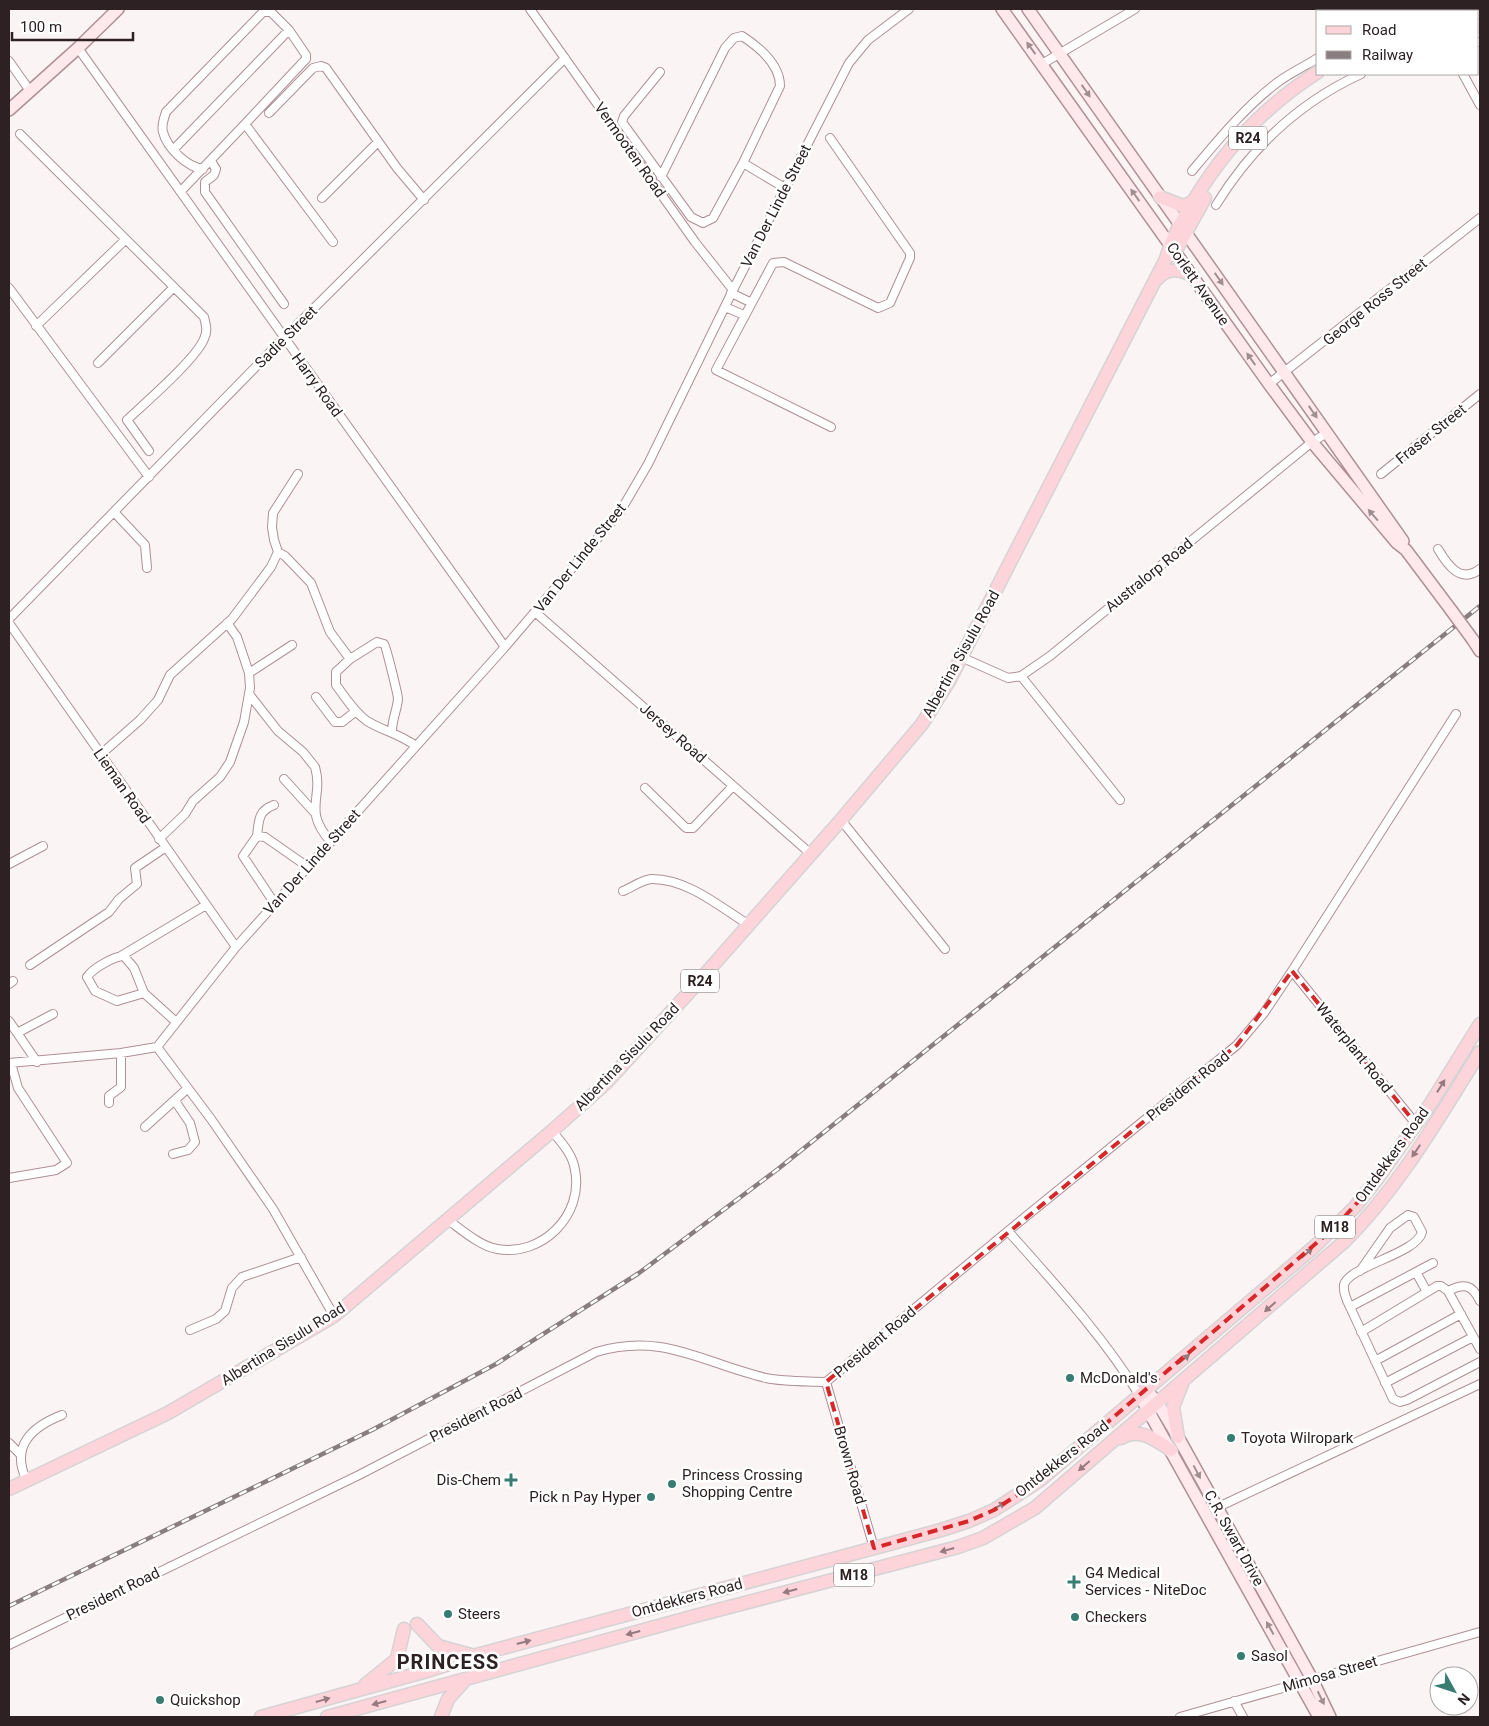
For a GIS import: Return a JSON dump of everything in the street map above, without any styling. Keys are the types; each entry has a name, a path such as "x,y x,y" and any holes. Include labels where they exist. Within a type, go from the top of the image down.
{"main road":[{"name":"Albertina Sisulu Road","path":"1183,228 1193,202 1220,160 1252,124 1281,97 1316,73"},
{"name":"Albertina Sisulu Road","path":"9,1489 168,1414 334,1316 606,1083 842,820 922,724 961,657 1183,228 1238,148 1275,110 1325,75"},
{"path":"1160,197 1183,206 1193,202"},
{"path":"1154,282 1161,274 1172,270 1183,271 1193,276"},
{"name":"Ontdekkers Road","path":"261,1717 473,1656 970,1521 994,1510 1039,1481 1273,1284 1334,1228 1374,1184 1416,1124 1480,1024"},
{"name":"Ontdekkers Road","path":"327,1717 931,1555 975,1541 1035,1508 1345,1241 1371,1214 1396,1180 1480,1052"},
{"path":"1178,1437 1173,1406 1184,1380"},
{"path":"1107,1446 1126,1435 1140,1433 1171,1450"},
{"path":"359,1690 397,1659 410,1626 438,1646 473,1656"},
{"path":"441,1717 448,1699 467,1678"}],"street":[{"path":"9,110 118,9"},
{"name":"Vermooten Road","path":"530,9 732,292"},
{"name":"Van Der Linde Street","path":"157,1047 175,1021 236,947 505,647 609,527 631,495 849,63 868,40 909,9"},
{"name":"Corlett Avenue","path":"1002,9 1171,251 1193,276 1312,442 1397,543 1406,550"},
{"name":"Corlett Avenue","path":"1028,9 1397,531 1406,550 1480,651"},
{"path":"1042,64 1059,52 1135,9"},
{"path":"180,191 200,171 211,160 306,59 306,55 289,30 275,14 267,11 263,12 168,108 162,128 164,137 174,149 191,166 200,171 205,182 205,192 209,199 284,304"},
{"path":"174,149 289,30"},
{"path":"660,72 622,121 661,177 691,217 703,223 713,218 743,163 780,86 780,79 770,60 756,45 742,36 734,38 725,48 661,177"},
{"name":"Harry Road","path":"78,48 283,339 505,647"},
{"name":"Sadie Street","path":"9,619 283,339 565,58"},
{"path":"1192,171 1235,121 1262,95 1280,81 1316,59"},
{"path":"9,61 30,91"},
{"path":"269,113 313,68 321,66 329,72 378,142 424,200"},
{"path":"1216,205 1246,162 1282,124 1325,93 1359,75"},
{"path":"1464,75 1480,105"},
{"path":"245,124 333,242"},
{"path":"20,134 204,317 207,329 204,340 191,358 127,420 149,452"},
{"path":"830,138 910,253 910,258 890,303 878,308 784,262 778,261 769,266 716,370 831,427"},
{"path":"322,198 378,142"},
{"path":"205,182 214,175 216,169 211,160"},
{"path":"743,163 785,188"},
{"name":"George Ross Street","path":"1269,384 1285,374 1480,218"},
{"path":"36,326 125,240"},
{"path":"98,363 174,287"},
{"path":"9,288 149,476"},
{"path":"732,292 750,302"},
{"path":"725,307 744,315"},
{"name":"Fraser Street","path":"1381,474 1480,394"},
{"name":"Australorp Road","path":"1021,676 1050,656 1312,442 1327,433"},
{"path":"100,755 151,708 158,700 170,675 227,623 265,576 278,552 272,527 273,513 298,474"},
{"path":"114,512 144,545 146,568"},
{"path":"1438,549 1454,570 1463,576 1480,569"},
{"path":"278,552 286,556 311,583 330,632 350,659"},
{"name":"Jersey Road","path":"535,612 811,854"},
{"name":"Lieman Road","path":"9,623 236,947"},
{"path":"159,839 185,814 193,801 220,777 230,762 244,722 249,694 249,673 237,637 227,623"},
{"path":"392,731 397,694 389,667 387,648 381,642 373,643 350,659 336,672 335,682 356,711 367,720 392,731 416,746"},
{"path":"249,673 292,645"},
{"path":"961,657 1000,677 1021,676 1120,800"},
{"path":"249,694 278,731 303,752 315,767 314,812"},
{"path":"316,696 335,722 342,722 356,711"},
{"name":"President Road","path":"9,1645 359,1475 596,1352 634,1344 654,1344 764,1378 826,1382 1237,1045 1264,1013 1292,971 1456,714"},
{"path":"284,779 314,812 322,832 331,842"},
{"path":"645,788 686,828 693,828 733,786"},
{"path":"274,805 264,809 260,814 257,836 243,856 274,904"},
{"path":"842,820 945,949"},
{"path":"257,836 265,837 308,867"},
{"path":"9,864 43,846"},
{"path":"30,965 109,912 119,899 137,884 135,868 166,847"},
{"path":"624,891 650,879 674,882 694,890 749,925"},
{"path":"144,993 117,1000 96,991 88,983 87,977 91,972 114,957 121,956 206,905"},
{"path":"121,956 131,962 144,993 175,1021"},
{"name":"Waterplant Road","path":"1292,971 1416,1124"},
{"path":"17,1032 53,1014"},
{"path":"9,1021 37,1062"},
{"path":"9,1178 56,1170 66,1163 18,1088 10,1063 121,1053 157,1047 273,1209 334,1316"},
{"path":"109,1103 109,1096 121,1088 121,1053"},
{"path":"145,1127 188,1088"},
{"path":"173,1154 188,1150 195,1142 190,1124 175,1101"},
{"path":"448,1220 474,1238 496,1249 512,1250 530,1246 547,1239 561,1225 570,1211 575,1194 576,1170 568,1151 552,1131"},
{"path":"1360,1271 1390,1228 1408,1215 1414,1217 1422,1232 1416,1242 1360,1271 1346,1280 1344,1284 1344,1292 1350,1307 1393,1399 1403,1402 1480,1362"},
{"name":"C.R. Swart Drive","path":"1008,1231 1073,1304 1144,1393 1157,1402 1178,1437 1211,1510"},
{"path":"190,1330 216,1319 225,1311 232,1288 242,1277 301,1257"},
{"path":"1350,1307 1433,1263"},
{"path":"1416,1272 1427,1292"},
{"path":"1448,1291 1464,1284 1472,1288 1480,1301"},
{"path":"1361,1332 1427,1292 1442,1286 1448,1291 1480,1348"},
{"path":"1375,1361 1461,1314"},
{"path":"1385,1383 1473,1337"},
{"name":"Brown Road","path":"826,1382 874,1548"},
{"path":"1211,1510 1480,1384"},
{"name":"C.R. Swart Drive","path":"1144,1393 1148,1411 1171,1450 1211,1510 1306,1681 1330,1717"},
{"path":"27,1481 21,1466 21,1455 26,1441 32,1432 48,1420 62,1415"},
{"path":"9,1443 21,1455"},
{"name":"Mimosa Street","path":"1180,1717 1480,1632"},
{"name":"C.R. Swart Drive","path":"1306,1681 1319,1717"},
{"path":"1234,1701 1243,1717"}],"highlighted area":[{"path":"1292,971 1416,1124 1369,1190 1334,1228 1039,1481 994,1510 969,1521 874,1548 826,1382 1237,1045"}],"railway":[{"path":"9,1606 372,1430 496,1364 639,1273 778,1169 1480,606"}],"place":[{"name":"McDonald's","path":"1070,1378"},
{"name":"Toyota Wilropark","path":"1231,1438"},
{"name":"Dis-Chem","path":"511,1480"},
{"name":"Princess Crossing Shopping Centre","path":"672,1484"},
{"name":"Pick n Pay Hyper","path":"651,1497"},
{"name":"G4 Medical Services - NiteDoc","path":"1074,1582"},
{"name":"Steers","path":"448,1614"},
{"name":"Checkers","path":"1075,1617"},
{"name":"Sasol","path":"1241,1656"},
{"name":"Quickshop","path":"160,1700"}],"district":[{"name":"PRINCESS","path":"448,1662"}]}
